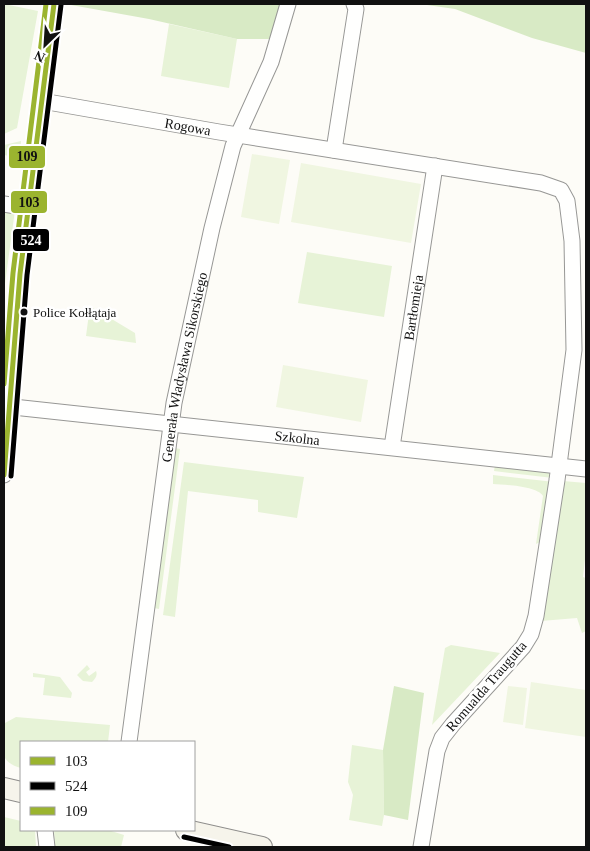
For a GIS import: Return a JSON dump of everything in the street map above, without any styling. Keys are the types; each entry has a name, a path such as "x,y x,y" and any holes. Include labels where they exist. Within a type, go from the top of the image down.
{"main road":[{"path":"4,788 20,792"},
{"path":"190,831 262,847"}],"street":[{"path":"4,475 6,406 20,274 54,4"},
{"name":"Generała Władysława Sikorskiego","path":"129,741 174,402 212,228 233,146 271,62 288,4"},
{"path":"334,150 356,9 354,4"},
{"name":"Rogowa","path":"42,101 541,183 561,190"},
{"name":"Bartłomieja","path":"392,447 435,166"},
{"name":"Romualda Traugutta","path":"421,847 437,751 442,738 452,724 524,647 533,629 537,612 574,350 570,216 567,201 561,190"},
{"path":"4,204 28,208"},
{"name":"Szkolna","path":"6,406 130,421 392,447 586,469"},
{"path":"46,831 47,847"}],"green space":[{"path":"4,4 38,11 17,128 4,134"},
{"path":"71,4 282,4 273,39 237,39"},
{"path":"420,4 586,4 586,53 532,38 455,9"},
{"path":"169,24 237,39 229,88 161,76"},
{"path":"21,141 20,158 4,155 4,145"},
{"path":"252,154 290,160 279,224 241,217"},
{"path":"301,163 421,184 411,243 291,222"},
{"path":"4,207 15,210 4,291"},
{"path":"307,252 392,266 384,317 298,303"},
{"path":"90,306 135,333 136,343 86,336"},
{"path":"283,365 368,380 361,422 276,407"},
{"path":"175,448 180,449 159,609 154,608"},
{"path":"184,462 304,477 297,518 258,512 258,500 188,491 175,617 163,615"},
{"path":"495,465 548,472 553,478 494,471"},
{"path":"493,475 554,482 540,542 536,544 543,496 528,488 493,484"},
{"path":"563,481 586,483 586,551 583,577 586,578 586,631 582,633 577,618 541,621"},
{"path":"451,645 500,653 432,725 445,648"},
{"path":"87,665 90,669 86,672 89,676 96,671 97,673 92,682 83,681 77,675"},
{"path":"33,673 60,677 72,693 71,698 43,695 45,678 33,677"},
{"path":"531,682 586,690 586,737 525,728"},
{"path":"394,686 424,693 408,820 384,815 383,750"},
{"path":"508,686 527,688 523,725 503,722"},
{"path":"16,717 110,725 108,741 20,741 20,768 11,764 4,756 5,723"},
{"path":"352,745 383,750 384,815 382,826 349,820 353,795 348,782"},
{"path":"4,817 20,821 20,831 35,831 36,847 4,847"},
{"path":"54,831 111,831 124,835 121,847 55,847"}],"transit line":[{"name":"109","path":"4,384 13,273 46,4"},
{"name":"103","path":"4,475 20,274 54,4"},
{"name":"524","path":"11,476 27,275 61,5"},
{"name":"524","path":"184,837 229,847"}],"place":[{"name":"Police Kołłątaja","path":"24,312"}]}
